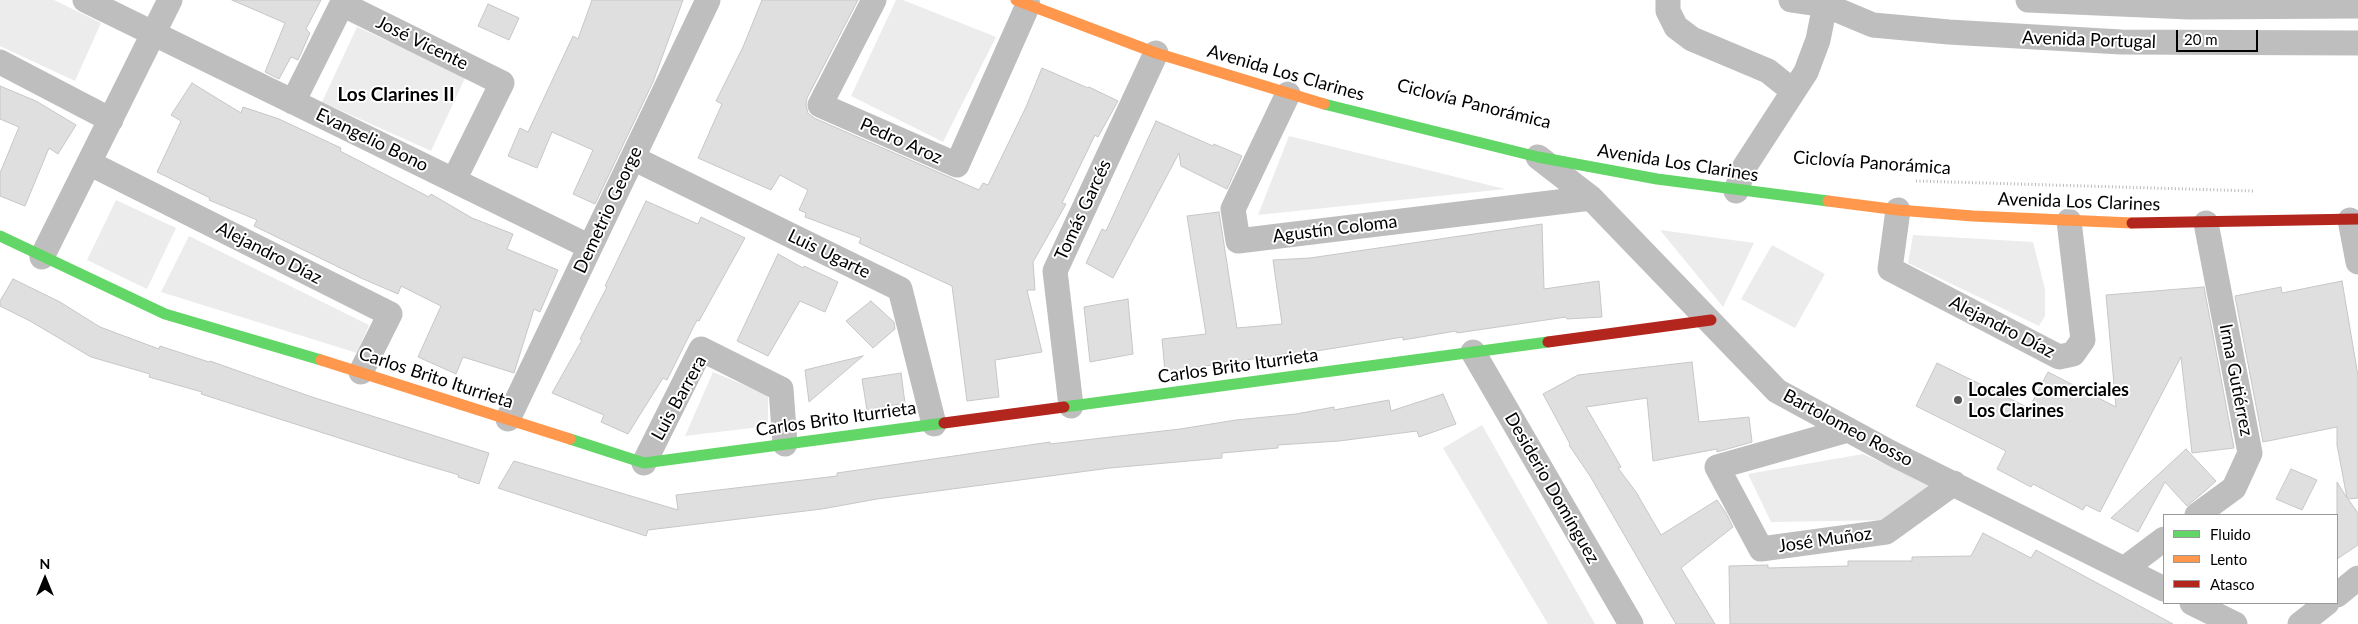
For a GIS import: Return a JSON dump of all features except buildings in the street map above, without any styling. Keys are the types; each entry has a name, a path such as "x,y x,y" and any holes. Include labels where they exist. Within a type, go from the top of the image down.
{"street":[{"name":"Evangelio Bono","path":"85,0 154,32 590,247"},
{"path":"42,256 170,0"},
{"name":"Demetrio George","path":"508,419 708,0"},
{"name":"Pedro Aroz","path":"874,0 820,105 958,166 1022,2"},
{"path":"1668,0 1668,10 1676,27 1692,39 1768,71 1793,92"},
{"name":"Avenida Portugal","path":"1791,0 1834,2 1873,25 1948,32 2135,43 2358,43"},
{"name":"Avenida Portugal","path":"2028,0 2199,7 2358,6"},
{"name":"Avenida Los Clarines","path":"1022,2 1156,53 1288,94 1408,126 1538,157 1657,179 1736,191 1898,210 2069,221 2206,223 2354,220"},
{"path":"1736,191 1745,166 1806,72 1834,2"},
{"name":"José Vicente","path":"294,102 342,4 502,83 454,180"},
{"name":"Tomás Garcés","path":"1071,406 1055,271 1156,53"},
{"path":"0,62 110,120"},
{"name":"Agustín Coloma","path":"1288,94 1233,209 1238,241 1591,198"},
{"name":"Bartolomeo Rosso","path":"1538,157 1591,198 1711,320 1777,391 1848,430 2163,588"},
{"name":"Luis Ugarte","path":"633,158 900,289 934,424"},
{"name":"Alejandro Díaz","path":"89,163 390,314 361,372"},
{"name":"Alejandro Díaz","path":"1898,210 1890,269 2059,357 2073,354 2083,340 2069,221"},
{"path":"2354,220 2358,262"},
{"name":"Irma Gutiérrez","path":"2198,514 2234,488 2250,453 2206,223"},
{"name":"Carlos Brito Iturrieta","path":"0,236 165,314 361,372 644,462 1711,320"},
{"name":"Luis Barrera","path":"644,462 701,348 780,390 785,444"},
{"name":"Desiderio Domínguez","path":"1473,352 1631,624"},
{"name":"José Muñoz","path":"1848,430 1717,467 1761,549 1886,532 1954,483"},
{"path":"2124,569 2163,540"},
{"path":"2338,594 2358,578"},
{"path":"2194,604 2235,624"},
{"path":"2300,624 2326,604"}],"path":[{"name":"Ciclovía Panorámica","path":"1912,181 2262,191"}],"shaded area":[{"path":"0,0 54,0 101,23 75,81 0,46"},
{"path":"896,0 903,0 996,37 943,142 851,96"},
{"path":"357,27 466,76 431,151 322,102"},
{"path":"1289,136 1505,189 1258,215"},
{"path":"116,200 176,228 147,289 87,260"},
{"path":"1660,230 1754,243 1723,307"},
{"path":"1913,235 2033,242 2045,289 2045,316 2039,326 1908,263"},
{"path":"189,236 369,325 357,353 161,292"},
{"path":"1772,245 1825,274 1795,328 1741,299"},
{"path":"713,372 768,395 768,426 685,436"},
{"path":"1482,425 1595,624 1548,624 1443,448"},
{"path":"1863,454 1933,486 1893,520 1771,522 1748,474"}],"traffic: fast":[{"path":"1324,104 1538,157 1657,179 1828,201"},
{"path":"0,236 165,314 321,360"},
{"path":"1064,407 1548,342"},
{"path":"570,439 644,463 944,423"}],"traffic: slow":[{"path":"1016,0 1156,53 1324,104"},
{"path":"1828,201 1898,210 1973,216 2132,223"},
{"path":"321,360 570,439"}],"traffic: jam":[{"path":"2132,223 2358,219"},
{"path":"1548,342 1711,320"},
{"path":"944,423 1064,407"}],"place":[{"name":"Locales Comerciales Los Clarines","path":"1958,400"}],"district":[{"name":"Los Clarines II","path":"396,95"}]}
